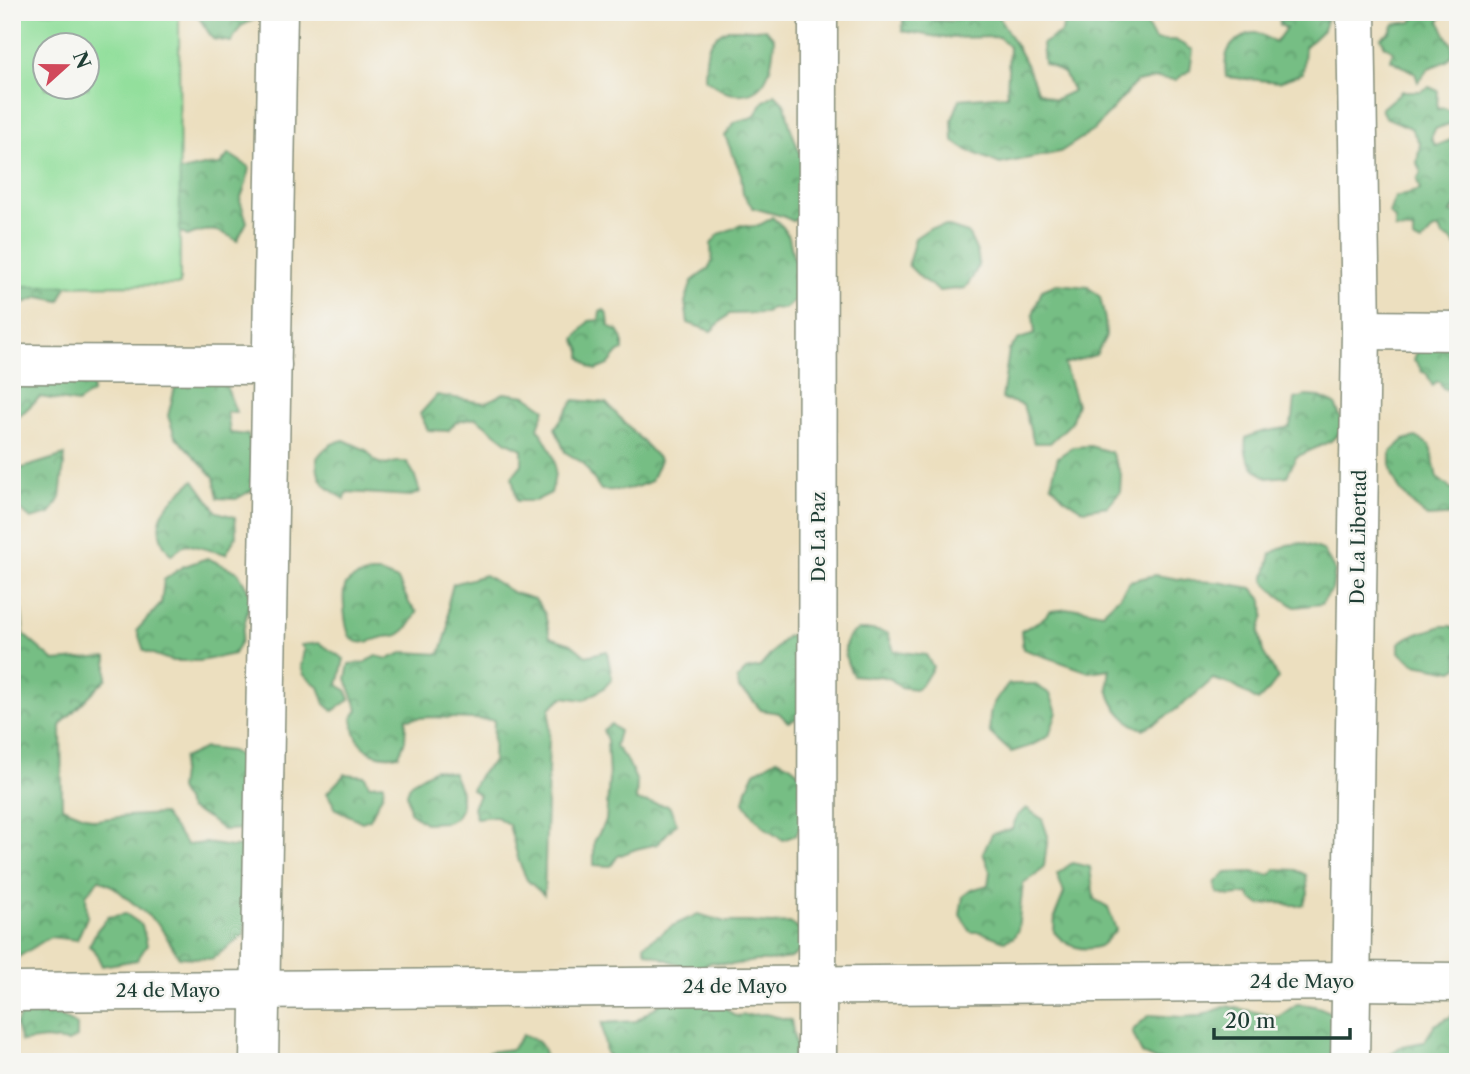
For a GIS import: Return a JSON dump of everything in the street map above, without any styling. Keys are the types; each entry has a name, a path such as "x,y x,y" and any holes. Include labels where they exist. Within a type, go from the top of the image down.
{"street":[{"path":"259,1062 278,12"},
{"name":"De La Paz","path":"817,1062 818,12"},
{"name":"De La Libertad","path":"1350,1062 1362,330 1356,12"},
{"path":"1362,330 1458,331"},
{"path":"12,364 272,365"},
{"name":"24 de Mayo","path":"12,992 1458,982"}],"green space":[{"path":"12,12 179,12 180,285 12,286"},
{"path":"195,12 258,12 257,18 241,26 231,42 213,39"},
{"path":"904,12 928,12 934,20 951,21 974,14 997,14 1024,61 1037,91 1054,100 1073,91 1064,73 1044,63 1042,44 1062,32 1065,12 1102,12 1110,28 1134,16 1145,22 1155,40 1175,40 1193,50 1190,70 1176,80 1158,78 1136,82 1094,130 1060,152 1000,164 953,141 952,120 960,99 1007,95 1009,47 999,37 944,38 902,31"},
{"path":"1279,12 1329,12 1323,30 1305,47 1303,73 1279,82 1226,77 1227,54 1237,40 1257,33 1275,43 1286,28 1280,25"},
{"path":"1418,12 1445,12 1439,21 1452,44 1453,54 1447,61 1429,68 1418,82 1415,73 1391,60 1393,51 1385,46 1381,38 1390,32 1394,24 1412,22"},
{"path":"728,29 765,29 774,38 769,70 760,87 752,92 729,93 705,79 710,43"},
{"path":"1429,87 1438,91 1437,109 1445,108 1453,113 1452,123 1435,129 1431,138 1436,146 1458,137 1458,204 1450,213 1458,213 1458,248 1451,240 1442,236 1439,229 1434,229 1421,243 1413,239 1413,230 1395,229 1395,219 1389,213 1395,197 1420,190 1417,180 1421,172 1417,163 1420,144 1411,128 1385,117 1381,109 1402,91 1421,91"},
{"path":"775,94 785,104 805,168 802,215 793,221 753,208 743,194 741,174 725,136 735,122 754,117 763,102"},
{"path":"229,154 249,167 240,200 247,222 237,241 213,231 187,236 169,224 165,175 220,165"},
{"path":"772,217 789,237 793,256 802,270 796,300 784,309 771,308 766,313 729,314 711,331 688,323 685,302 692,281 708,269 712,262 711,244 719,234 741,225 758,226"},
{"path":"946,226 968,233 979,261 965,288 939,291 908,265 915,238 930,228"},
{"path":"12,250 68,284 60,301 40,297 12,307"},
{"path":"1057,284 1088,287 1100,297 1106,336 1096,355 1064,364 1077,404 1071,423 1050,443 1034,443 1023,405 1002,399 1009,350 1019,339 1035,334 1033,314 1042,290"},
{"path":"604,310 609,326 616,331 617,329 623,339 623,350 608,365 596,370 581,357 575,339 589,321 599,320 600,312"},
{"path":"1458,321 1458,400 1452,398 1449,390 1443,388 1440,382 1433,386 1414,360 1417,351 1415,342"},
{"path":"40,368 94,375 92,393 77,403 40,397 12,421 12,388"},
{"path":"222,375 236,412 227,412 230,433 248,435 260,473 252,490 236,499 218,498 214,477 175,436 168,416 177,379"},
{"path":"504,393 526,396 545,409 538,428 552,452 555,473 551,493 535,501 517,501 512,477 522,464 522,449 507,442 476,418 456,422 448,431 428,430 420,414 437,395 485,403"},
{"path":"1306,396 1320,397 1335,404 1341,419 1341,431 1331,441 1296,457 1287,476 1267,478 1249,461 1246,438 1289,427 1295,399"},
{"path":"574,400 606,403 660,460 651,481 627,489 601,490 583,463 565,452 555,428"},
{"path":"1416,437 1430,445 1437,478 1453,490 1458,490 1458,515 1427,517 1399,488 1391,470 1391,452 1404,440"},
{"path":"344,440 366,450 376,462 386,465 407,462 420,492 411,496 347,492 345,499 332,491 320,479 317,458 329,446"},
{"path":"1090,446 1111,452 1121,474 1120,492 1108,506 1083,510 1064,498 1051,484 1058,457 1073,447"},
{"path":"65,455 60,498 50,514 31,519 17,507 12,494 13,471"},
{"path":"194,480 217,512 235,517 236,536 226,554 186,544 171,555 162,541 160,522 167,506"},
{"path":"1302,543 1323,550 1335,571 1332,590 1321,604 1295,607 1264,581 1271,554 1287,545"},
{"path":"207,558 238,572 251,595 241,641 234,654 200,661 172,661 144,651 137,630 161,604 164,580 182,567"},
{"path":"371,573 380,573 398,580 410,605 417,612 408,627 398,635 360,642 352,639 347,629 345,589 351,580"},
{"path":"485,575 514,593 535,599 545,614 550,637 571,644 586,656 607,651 612,679 604,688 584,700 563,697 550,708 544,895 527,880 509,825 495,816 476,818 473,807 479,795 472,789 480,774 493,762 494,720 431,717 406,719 405,741 399,755 389,756 366,749 357,736 352,718 358,710 346,679 349,664 364,663 376,656 388,659 405,652 440,654 448,630 448,603 453,584"},
{"path":"1155,575 1252,588 1263,601 1264,615 1259,632 1263,652 1278,678 1258,701 1232,685 1213,679 1180,707 1143,729 1127,719 1114,704 1108,689 1110,669 1089,672 1023,649 1021,631 1051,611 1079,608 1102,613 1119,597 1130,581"},
{"path":"12,589 20,594 24,635 54,661 107,657 107,678 61,724 62,807 95,820 163,814 187,845 206,843 231,847 248,846 243,879 247,904 244,935 212,959 179,957 159,925 114,887 99,879 86,895 87,917 77,940 50,937 12,961"},
{"path":"1442,626 1451,626 1458,632 1458,668 1453,671 1415,664 1399,652 1399,643 1408,637"},
{"path":"858,630 888,633 894,651 926,655 933,667 923,683 916,689 900,687 891,679 880,676 853,675 845,650 848,639"},
{"path":"794,635 807,640 811,665 797,676 806,688 801,717 788,722 779,713 761,710 739,689 737,679 746,670 760,667 786,637"},
{"path":"319,643 344,659 338,685 346,690 350,699 333,711 325,704 319,687 304,675 301,667 304,649 301,645"},
{"path":"1009,684 1034,684 1050,694 1057,712 1049,736 1011,752 990,733 992,706"},
{"path":"611,724 619,731 615,746 628,762 637,782 636,801 669,806 677,823 657,844 618,856 611,866 594,865 594,842 606,821 609,778 607,740 603,730"},
{"path":"205,748 231,751 278,776 246,829 223,830 208,818 189,809 179,789 183,758"},
{"path":"777,759 790,765 808,780 812,802 796,835 783,840 761,824 744,802 755,772"},
{"path":"435,769 453,773 461,792 461,808 455,818 446,822 425,823 410,812 407,793 411,783"},
{"path":"345,774 365,776 369,785 384,784 383,793 370,819 362,822 336,809 327,793"},
{"path":"1026,808 1042,819 1048,836 1044,866 1023,883 1018,930 1013,938 1004,941 981,932 971,932 960,915 963,896 971,890 988,885 990,871 983,853 992,834 1012,829 1017,816"},
{"path":"1072,863 1090,867 1094,899 1108,907 1116,930 1100,946 1080,948 1063,941 1054,932 1055,915 1064,893 1057,874"},
{"path":"1276,869 1296,870 1306,875 1308,893 1303,905 1276,902 1261,905 1251,899 1249,894 1230,896 1217,893 1215,883 1226,873 1253,872 1270,875"},
{"path":"126,914 142,925 147,945 137,960 102,966 94,949 89,946 108,917"},
{"path":"698,914 725,922 790,923 804,933 803,949 791,958 731,965 712,962 694,970 646,952 644,945 672,926"},
{"path":"708,993 735,1016 765,1014 791,1020 796,1048 792,1062 616,1062 606,1053 602,1023 636,1021 671,996"},
{"path":"1297,1004 1323,1008 1335,1019 1340,1062 1155,1060 1142,1054 1132,1031 1149,1015 1200,1016 1227,1006 1278,1017"},
{"path":"36,1007 77,1025 77,1037 68,1042 46,1039 21,1042 16,1025 22,1011"},
{"path":"1455,1014 1458,1019 1458,1062 1378,1062 1402,1046 1424,1042 1435,1025"},
{"path":"523,1035 540,1044 546,1062 479,1062 489,1052 512,1049"}]}
